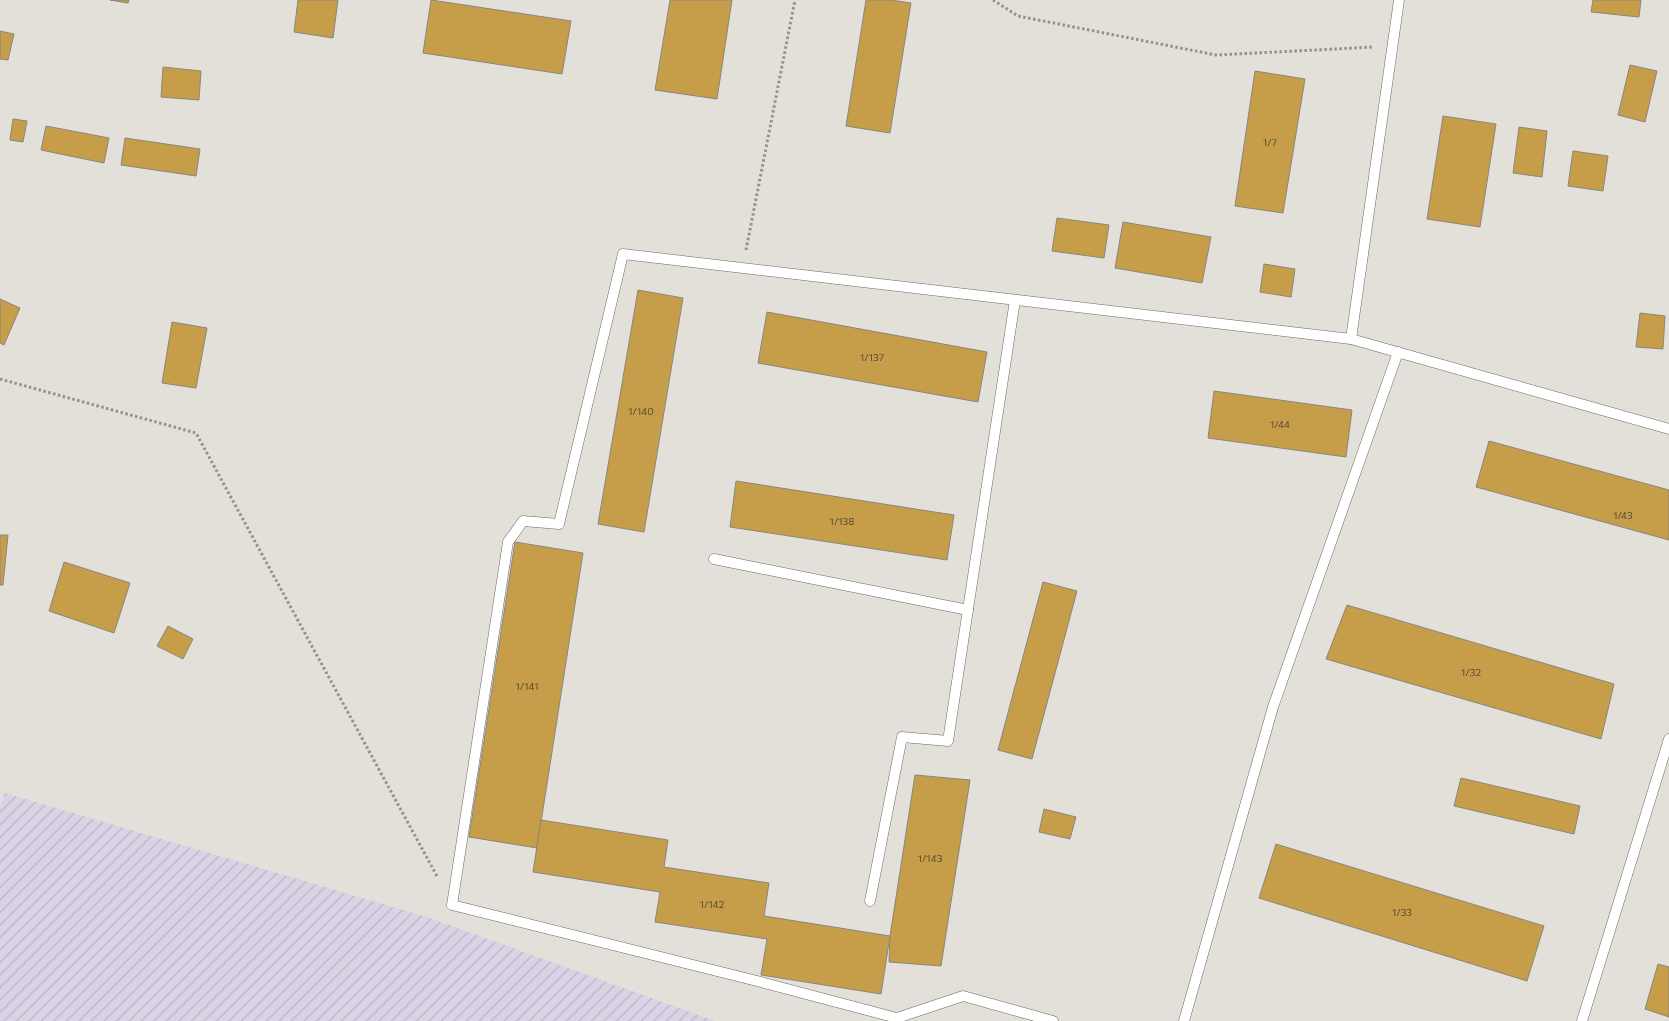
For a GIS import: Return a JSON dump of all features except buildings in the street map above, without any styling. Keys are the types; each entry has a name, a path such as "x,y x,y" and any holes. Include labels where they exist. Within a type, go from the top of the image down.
{"lane":[{"path":"1351,339 1398,0"},
{"path":"1053,1021 963,996 896,1018 757,981 452,905 508,542 523,521 560,524 623,254 1351,339 1669,429"},
{"path":"870,901 902,737 948,741 1015,300"},
{"path":"1184,1021 1273,707 1398,352"},
{"path":"714,559 968,610"},
{"path":"1582,1021 1669,739"}],"path":[{"path":"743,268 795,0"},
{"path":"993,0 1018,16 1216,55 1392,46"},
{"path":"0,379 196,433 452,905"}],"shaded area":[{"path":"5,793 427,917 715,1021 0,1021 0,807"}]}
